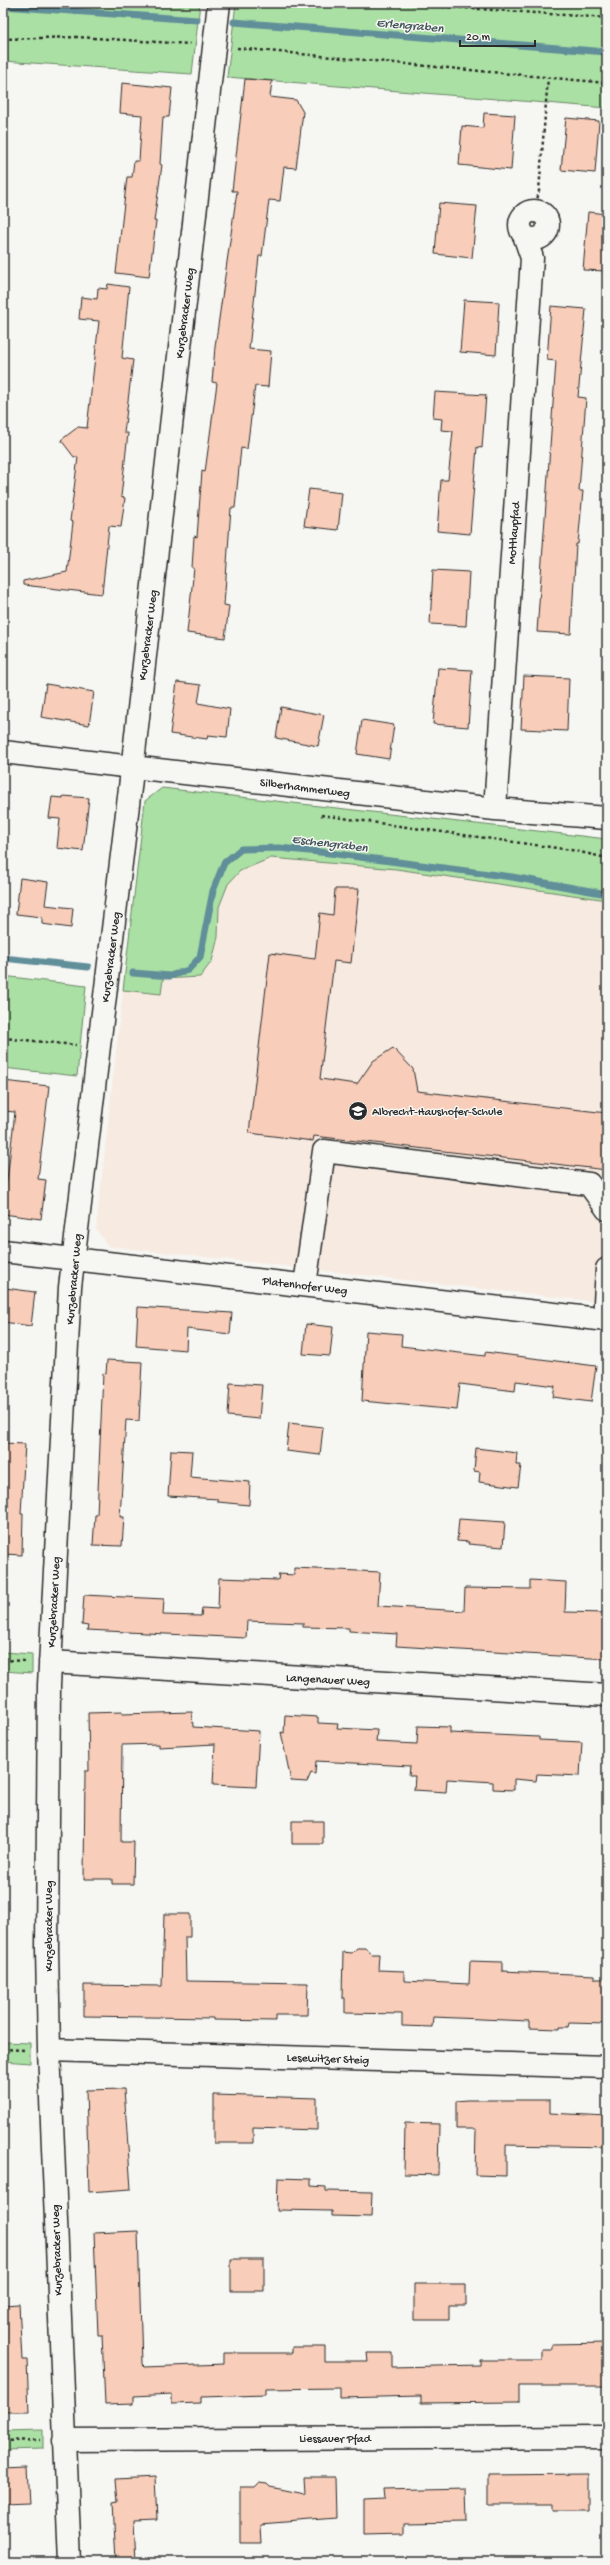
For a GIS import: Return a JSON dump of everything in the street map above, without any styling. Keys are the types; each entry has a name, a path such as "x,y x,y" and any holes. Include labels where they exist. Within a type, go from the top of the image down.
{"street":[{"name":"Kurzebracker Weg","path":"70,2562 49,2050 50,1662 70,1294 219,3"},
{"name":"Mottlaupfad","path":"495,809 532,244"},
{"name":"Silberhammerweg","path":"3,752 495,809 607,818"},
{"path":"305,1285 324,1151 589,1184 607,1209"},
{"name":"Platenhofer Weg","path":"3,1251 605,1320"},
{"path":"605,1320 607,1269"},
{"name":"Langenauer Weg","path":"50,1662 607,1695"},
{"name":"Lesewitzer Steig","path":"49,2050 607,2067"},
{"name":"Liessauer Pfad","path":"64,2440 607,2437"}],"path":[{"path":"394,3 607,18"},
{"path":"3,39 76,37 215,46 607,83"},
{"path":"535,210 539,191 548,77"},
{"path":"318,814 571,850 607,858"},
{"path":"3,1038 99,1047"},
{"path":"3,2441 64,2440"}],"shaded area":[{"name":"Albrecht-Haushofer-Schule","path":"271,858 396,869 607,900 607,1303 108,1246 96,1229 123,990 161,994 163,979 200,977 212,961 218,937 219,907 228,884 240,871"}],"green space":[{"path":"3,3 200,3 192,74 3,61"},
{"path":"236,3 607,3 607,108 227,77"},
{"path":"162,788 607,839 607,900 396,869 271,858 240,871 228,884 219,907 218,937 212,961 200,977 163,979 161,994 123,990 145,801"},
{"path":"3,976 86,986 77,1076 3,1068"},
{"path":"3,1652 32,1654 32,1673 3,1671"},
{"path":"3,2042 30,2043 30,2063 3,2061"},
{"path":"43,2430 43,2449 3,2450 3,2431"}],"building":[{"path":"245,79 272,81 270,97 296,100 303,112 296,168 284,167 280,201 269,200 262,256 259,256 249,349 271,351 268,387 255,386 247,449 241,448 235,508 231,508 224,605 229,606 225,638 187,633 194,568 192,568 194,536 197,537 202,471 205,472 217,383 212,382 215,347 237,191 232,191"},
{"path":"122,83 172,88 169,117 163,117 160,164 162,165 154,221 156,221 149,277 116,273 127,177 132,177 134,161 139,161 142,115 120,113"},
{"path":"484,113 515,115 511,170 459,165 462,126 483,128"},
{"path":"566,118 599,121 595,173 561,170"},
{"path":"439,203 477,206 472,258 435,254"},
{"path":"588,212 607,214 607,271 583,270"},
{"path":"108,284 129,287 122,358 133,360 124,433 128,433 121,497 125,498 121,527 109,526 102,594 23,585 23,581 67,572 73,522 70,521 78,457 74,457 61,440 78,427 87,428 99,321 79,319 81,297 97,299 98,288 107,289"},
{"path":"464,300 499,302 496,355 460,352"},
{"path":"551,306 586,309 578,397 586,398 579,491 583,491 578,544 576,544 571,634 537,632 556,361 547,360"},
{"path":"435,392 486,395 482,448 477,447 470,534 437,531 441,480 448,480 453,431 441,430 442,419 433,418"},
{"path":"309,489 342,493 338,530 304,526"},
{"path":"433,570 469,572 466,626 430,624"},
{"path":"438,668 472,670 468,727 433,724"},
{"path":"524,676 569,678 567,731 521,729"},
{"path":"177,682 201,685 198,703 230,709 227,737 208,735 207,739 170,734"},
{"path":"46,684 94,692 89,725 41,717"},
{"path":"281,707 324,715 318,746 276,738"},
{"path":"362,720 394,725 389,759 357,754"},
{"path":"63,796 89,798 83,851 57,848 60,819 49,818 52,797 63,798"},
{"path":"20,878 48,882 45,905 73,908 71,928 42,924 42,917 16,914"},
{"path":"335,889 359,889 351,963 334,961 320,1079 357,1084 373,1061 393,1048 413,1069 417,1091 607,1113 607,1170 314,1136 313,1141 249,1133 270,953 315,959 320,913 333,915"},
{"path":"3,1081 49,1086 38,1179 46,1180 41,1219 3,1214 15,1112 3,1111"},
{"path":"5,1288 35,1292 31,1326 3,1322"},
{"path":"138,1307 232,1313 230,1334 187,1329 186,1350 136,1346"},
{"path":"306,1324 333,1327 330,1356 303,1354"},
{"path":"366,1331 402,1334 401,1346 485,1356 485,1352 596,1366 591,1402 553,1397 555,1386 516,1381 515,1391 460,1384 457,1410 362,1401"},
{"path":"107,1360 142,1362 139,1421 126,1420 120,1517 124,1517 122,1546 93,1545 95,1515 97,1515 103,1373 106,1374"},
{"path":"230,1383 262,1385 259,1419 228,1416"},
{"path":"289,1423 323,1427 320,1455 286,1451"},
{"path":"3,1443 25,1444 21,1514 23,1514 22,1555 3,1554"},
{"path":"476,1448 517,1453 516,1465 521,1465 518,1487 479,1482 480,1472 474,1471"},
{"path":"171,1450 192,1451 190,1477 250,1482 249,1505 218,1502 218,1499 168,1496"},
{"path":"459,1519 505,1522 503,1547 468,1544 469,1542 457,1541"},
{"path":"294,1568 380,1572 378,1606 464,1611 465,1588 530,1589 530,1580 566,1582 565,1612 606,1613 607,1659 396,1646 397,1634 349,1631 349,1628 303,1627 303,1623 247,1621 246,1638 87,1630 88,1626 82,1625 84,1595 164,1599 163,1615 201,1616 202,1608 218,1609 219,1578 278,1580 279,1574 294,1575"},
{"path":"122,1712 122,1714 192,1712 193,1727 259,1731 256,1787 213,1785 215,1744 159,1747 159,1744 122,1745 121,1842 134,1842 133,1884 112,1884 112,1879 84,1879 85,1771 89,1771 88,1713"},
{"path":"285,1715 318,1717 318,1723 338,1724 337,1728 377,1730 376,1742 417,1744 418,1726 450,1727 450,1733 539,1737 539,1740 582,1742 580,1776 537,1774 536,1781 514,1779 514,1790 493,1789 493,1782 447,1779 446,1792 414,1790 415,1776 409,1776 410,1766 316,1761 315,1774 311,1773 307,1782 291,1781 281,1732 284,1733"},
{"path":"292,1821 323,1821 323,1844 292,1844"},
{"path":"164,1914 190,1914 190,1937 185,1937 186,1981 308,1983 307,2015 276,2015 276,2021 213,2020 213,2018 84,2016 84,1985 162,1986"},
{"path":"357,1948 365,1948 372,1954 379,1954 378,1970 404,1971 404,1981 469,1984 470,1961 502,1962 502,1971 595,1975 595,1979 607,1979 607,2024 569,2023 568,2027 560,2027 560,2029 529,2028 529,2021 433,2017 432,2027 402,2026 402,2014 345,2013 345,1998 342,1998 343,1952 352,1953"},
{"path":"124,2089 131,2189 89,2192 86,2090"},
{"path":"214,2095 317,2098 317,2130 253,2128 253,2143 214,2143"},
{"path":"550,2100 550,2113 607,2116 607,2147 506,2145 506,2176 475,2175 476,2129 456,2129 456,2101"},
{"path":"405,2123 439,2124 438,2175 404,2174"},
{"path":"278,2178 311,2179 311,2186 326,2187 326,2191 372,2192 371,2217 332,2216 332,2211 277,2210"},
{"path":"138,2231 142,2364 145,2367 224,2364 224,2353 292,2353 292,2347 325,2347 325,2361 368,2361 367,2353 392,2353 392,2367 480,2365 480,2360 542,2360 542,2349 552,2349 552,2344 607,2343 607,2386 519,2386 519,2402 421,2403 421,2396 340,2398 340,2388 265,2389 265,2395 201,2397 201,2403 172,2404 172,2394 134,2396 134,2404 105,2405 102,2335 98,2335 94,2233"},
{"path":"231,2259 264,2259 264,2291 231,2291"},
{"path":"414,2284 466,2284 466,2305 449,2305 449,2320 414,2320"},
{"path":"19,2304 22,2360 27,2360 29,2412 3,2412 3,2305"},
{"path":"27,2467 29,2504 3,2505 3,2468"},
{"path":"588,2474 588,2510 554,2510 554,2504 488,2504 488,2475"},
{"path":"155,2477 157,2520 134,2521 136,2562 116,2562 113,2503 118,2502 116,2479"},
{"path":"304,2477 335,2477 336,2518 260,2524 261,2544 240,2544 240,2487 255,2487 259,2483 267,2484 270,2487 305,2494"},
{"path":"466,2488 467,2522 404,2523 404,2533 364,2534 364,2501 384,2500 383,2490"}],"waterway":[{"name":"Erlengraben","path":"3,6 197,20"},
{"name":"Erlengraben","path":"234,22 607,52"},
{"name":"Eschengraben","path":"133,973 170,976 188,970 200,957 213,891 224,863 241,849 279,848 329,853 512,877 607,894"},
{"name":"Eschengraben","path":"3,958 88,967"}],"place":[{"name":"Albrecht-Haushofer-Schule","path":"358,1111"}]}
